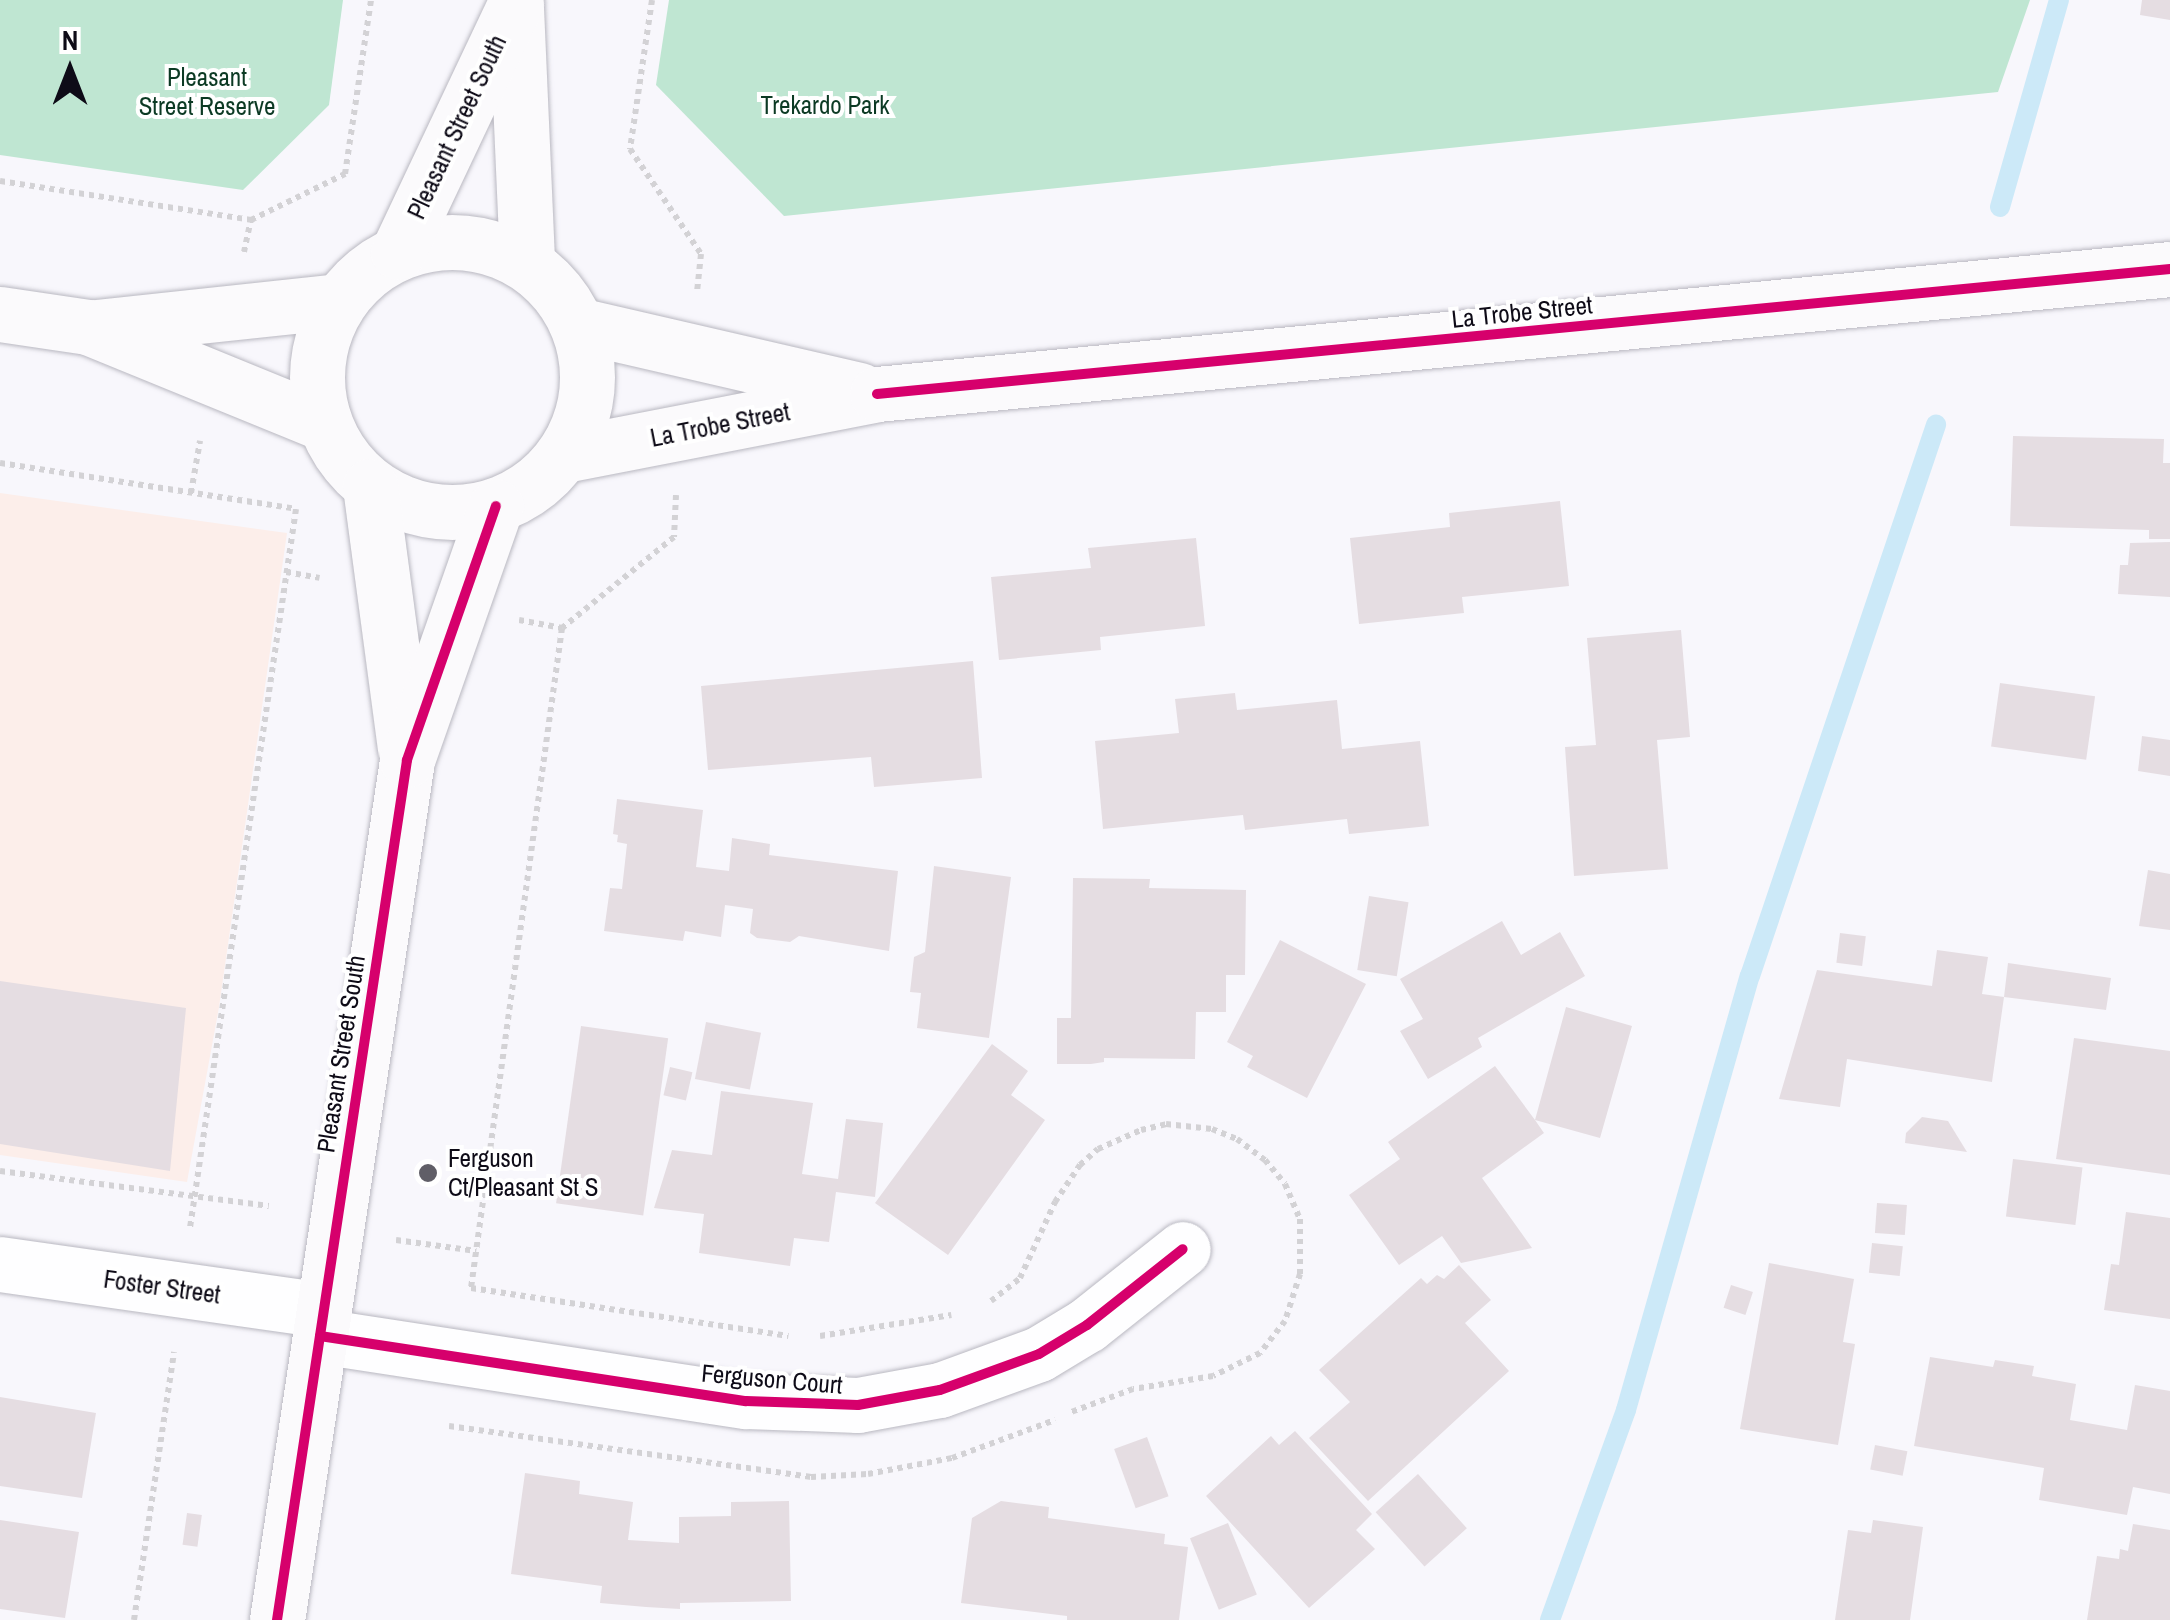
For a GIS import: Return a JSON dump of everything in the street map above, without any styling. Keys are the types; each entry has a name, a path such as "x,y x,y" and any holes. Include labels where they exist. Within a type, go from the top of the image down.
{"main road":[{"name":"Pleasant Street South","path":"398,252 516,1"},
{"name":"Pleasant Street South","path":"516,1 528,264"},
{"path":"442,242 487,245 528,264 558,291 578,325 588,370 583,414 564,455 545,477 496,506 452,513 409,506 370,486 351,468 323,423 315,381 319,353 339,301 365,273 398,252 442,242"},
{"name":"La Trobe Street","path":"564,455 877,394 2170,268"},
{"path":"88,327 339,301"},
{"path":"0,314 88,327 323,423"},
{"name":"La Trobe Street","path":"578,325 877,394"},
{"name":"Pleasant Street South","path":"370,486 407,760"},
{"name":"Pleasant Street South","path":"276,1620 407,760 496,506"}],"street":[{"name":"Ferguson Court","path":"322,1323 760,1402 858,1405 940,1390 1039,1354 1087,1325 1183,1249"},
{"name":"Foster Street","path":"0,1264 322,1323"}],"path":[{"path":"0,181 251,220 346,174 371,0"},
{"path":"652,0 630,149 702,254 696,293"},
{"path":"242,257 251,220"},
{"path":"191,493 200,440"},
{"path":"0,463 296,510 189,1234"},
{"path":"676,486 674,537 562,628 471,1288 791,1336 836,1336 958,1313"},
{"path":"510,618 562,628"},
{"path":"982,1305 1008,1291 1020,1278 1055,1202 1080,1166 1098,1149 1140,1130 1166,1124 1212,1129 1237,1139 1265,1160 1286,1184"},
{"path":"0,1170 270,1206"},
{"path":"390,1239 476,1251"},
{"path":"134,1620 174,1350"}],"shaded area":[{"path":"0,493 287,533 219,1007 187,1182 0,1155"}],"green space":[{"name":"Pleasant Street Reserve","path":"0,0 343,0 329,105 243,190 0,155"},
{"name":"Trekardo Park","path":"669,0 2030,0 1998,92 784,216 656,85"}],"building":[{"path":"2142,0 2170,0 2170,20 2140,15"},
{"path":"2013,436 2164,439 2163,463 2170,463 2170,539 2149,539 2149,530 2010,526"},
{"path":"1560,501 1569,586 1462,597 1464,613 1359,624 1350,538 1450,527 1449,513"},
{"path":"1196,538 1205,626 1100,637 1101,650 999,660 991,577 1091,568 1088,548"},
{"path":"2170,542 2170,597 2118,594 2120,565 2128,565 2130,543"},
{"path":"1681,630 1690,737 1657,740 1668,869 1574,876 1565,747 1596,745 1587,638"},
{"path":"973,661 982,778 874,787 871,757 708,770 701,686"},
{"path":"2000,683 2095,696 2086,760 1991,746"},
{"path":"1235,693 1237,710 1337,700 1342,749 1420,741 1429,826 1349,834 1347,819 1245,830 1243,815 1103,829 1095,741 1179,733 1175,699"},
{"path":"2142,736 2170,740 2170,776 2138,771"},
{"path":"617,799 703,810 696,867 729,871 732,838 770,844 769,855 898,871 889,951 799,936 790,942 757,938 750,933 753,909 725,905 721,937 685,931 683,941 604,931 610,888 622,889 627,844 617,842 618,835 613,834"},
{"path":"934,866 1011,877 989,1038 917,1028 921,993 910,992 914,957 925,952"},
{"path":"2148,870 2170,874 2170,930 2139,926"},
{"path":"1073,878 1150,879 1149,888 1246,890 1245,975 1226,975 1226,1012 1196,1012 1195,1059 1104,1058 1104,1062 1091,1064 1057,1064 1057,1018 1071,1018"},
{"path":"1369,896 1409,902 1397,976 1357,970"},
{"path":"1502,921 1521,955 1560,932 1585,976 1478,1038 1482,1047 1428,1079 1400,1031 1423,1019 1400,979"},
{"path":"1840,933 1866,936 1862,966 1836,963"},
{"path":"1280,940 1366,984 1307,1098 1247,1067 1253,1056 1227,1042"},
{"path":"1937,950 1988,957 1982,994 2004,997 1992,1082 1847,1059 1840,1107 1779,1099 1817,970 1932,986"},
{"path":"2008,963 2111,978 2106,1010 2004,997"},
{"path":"0,981 186,1008 170,1171 0,1144"},
{"path":"1566,1007 1632,1026 1600,1138 1535,1120"},
{"path":"706,1022 761,1033 750,1090 695,1079"},
{"path":"581,1026 668,1038 643,1216 556,1203"},
{"path":"2074,1038 2170,1051 2170,1175 2056,1159"},
{"path":"992,1044 1028,1071 1011,1095 1045,1120 948,1255 875,1203"},
{"path":"1495,1066 1544,1133 1482,1178 1532,1248 1461,1263 1442,1236 1399,1265 1349,1195 1400,1159 1388,1142"},
{"path":"670,1067 692,1072 686,1100 663,1095"},
{"path":"721,1091 813,1103 802,1174 838,1179 846,1119 883,1123 875,1197 836,1192 829,1242 794,1238 790,1266 699,1253 704,1214 654,1208 672,1150 712,1155"},
{"path":"1922,1117 1948,1121 1967,1152 1905,1143 1906,1133"},
{"path":"2013,1159 2082,1168 2075,1225 2006,1217"},
{"path":"1877,1203 1907,1205 1905,1235 1875,1233"},
{"path":"2126,1212 2170,1218 2170,1319 2104,1310 2111,1264 2119,1265"},
{"path":"1872,1243 1903,1246 1900,1276 1869,1273"},
{"path":"1769,1263 1854,1279 1843,1342 1855,1344 1838,1445 1740,1429"},
{"path":"1459,1265 1491,1300 1465,1323 1509,1371 1368,1501 1309,1438 1350,1402 1319,1370 1421,1278 1427,1284 1437,1275 1444,1279"},
{"path":"1731,1285 1753,1292 1745,1315 1724,1308"},
{"path":"1930,1357 1993,1367 1995,1360 2034,1366 2032,1376 2076,1384 2070,1420 2127,1430 2135,1385 2170,1391 2170,1494 2133,1487 2127,1515 2039,1500 2044,1468 1914,1446"},
{"path":"0,1397 96,1413 82,1498 0,1486"},
{"path":"1295,1431 1372,1514 1356,1530 1375,1549 1309,1608 1206,1496 1271,1436 1279,1445"},
{"path":"1147,1437 1169,1496 1136,1508 1114,1449"},
{"path":"1875,1445 1907,1451 1903,1476 1870,1470"},
{"path":"525,1473 580,1481 579,1494 633,1502 628,1540 679,1543 679,1517 731,1516 731,1502 789,1501 791,1601 680,1603 680,1609 600,1603 602,1586 511,1574"},
{"path":"1418,1474 1467,1528 1424,1566 1376,1512"},
{"path":"1001,1501 1049,1507 1048,1518 1165,1534 1164,1544 1188,1547 1179,1620 1067,1620 1067,1616 961,1603 972,1518"},
{"path":"187,1513 202,1515 197,1547 183,1545"},
{"path":"0,1520 79,1532 65,1618 0,1609"},
{"path":"1873,1520 1923,1527 1910,1620 1835,1620 1848,1530 1871,1533"},
{"path":"1228,1523 1257,1594 1219,1610 1190,1538"},
{"path":"2133,1524 2170,1530 2170,1620 2087,1620 2097,1556 2119,1559 2120,1549 2128,1551"}],"waterway":[{"path":"2000,207 2059,0"},
{"path":"1550,1620 1626,1410 1750,976 1936,425"}],"cycle path":[{"path":"877,394 2170,269"},
{"path":"277,1620 407,760 496,506"},
{"path":"320,1336 746,1401 858,1405 940,1390 1039,1354 1087,1325 1183,1249"}],"place":[{"name":"Ferguson Ct/Pleasant St S","path":"428,1173"}]}
